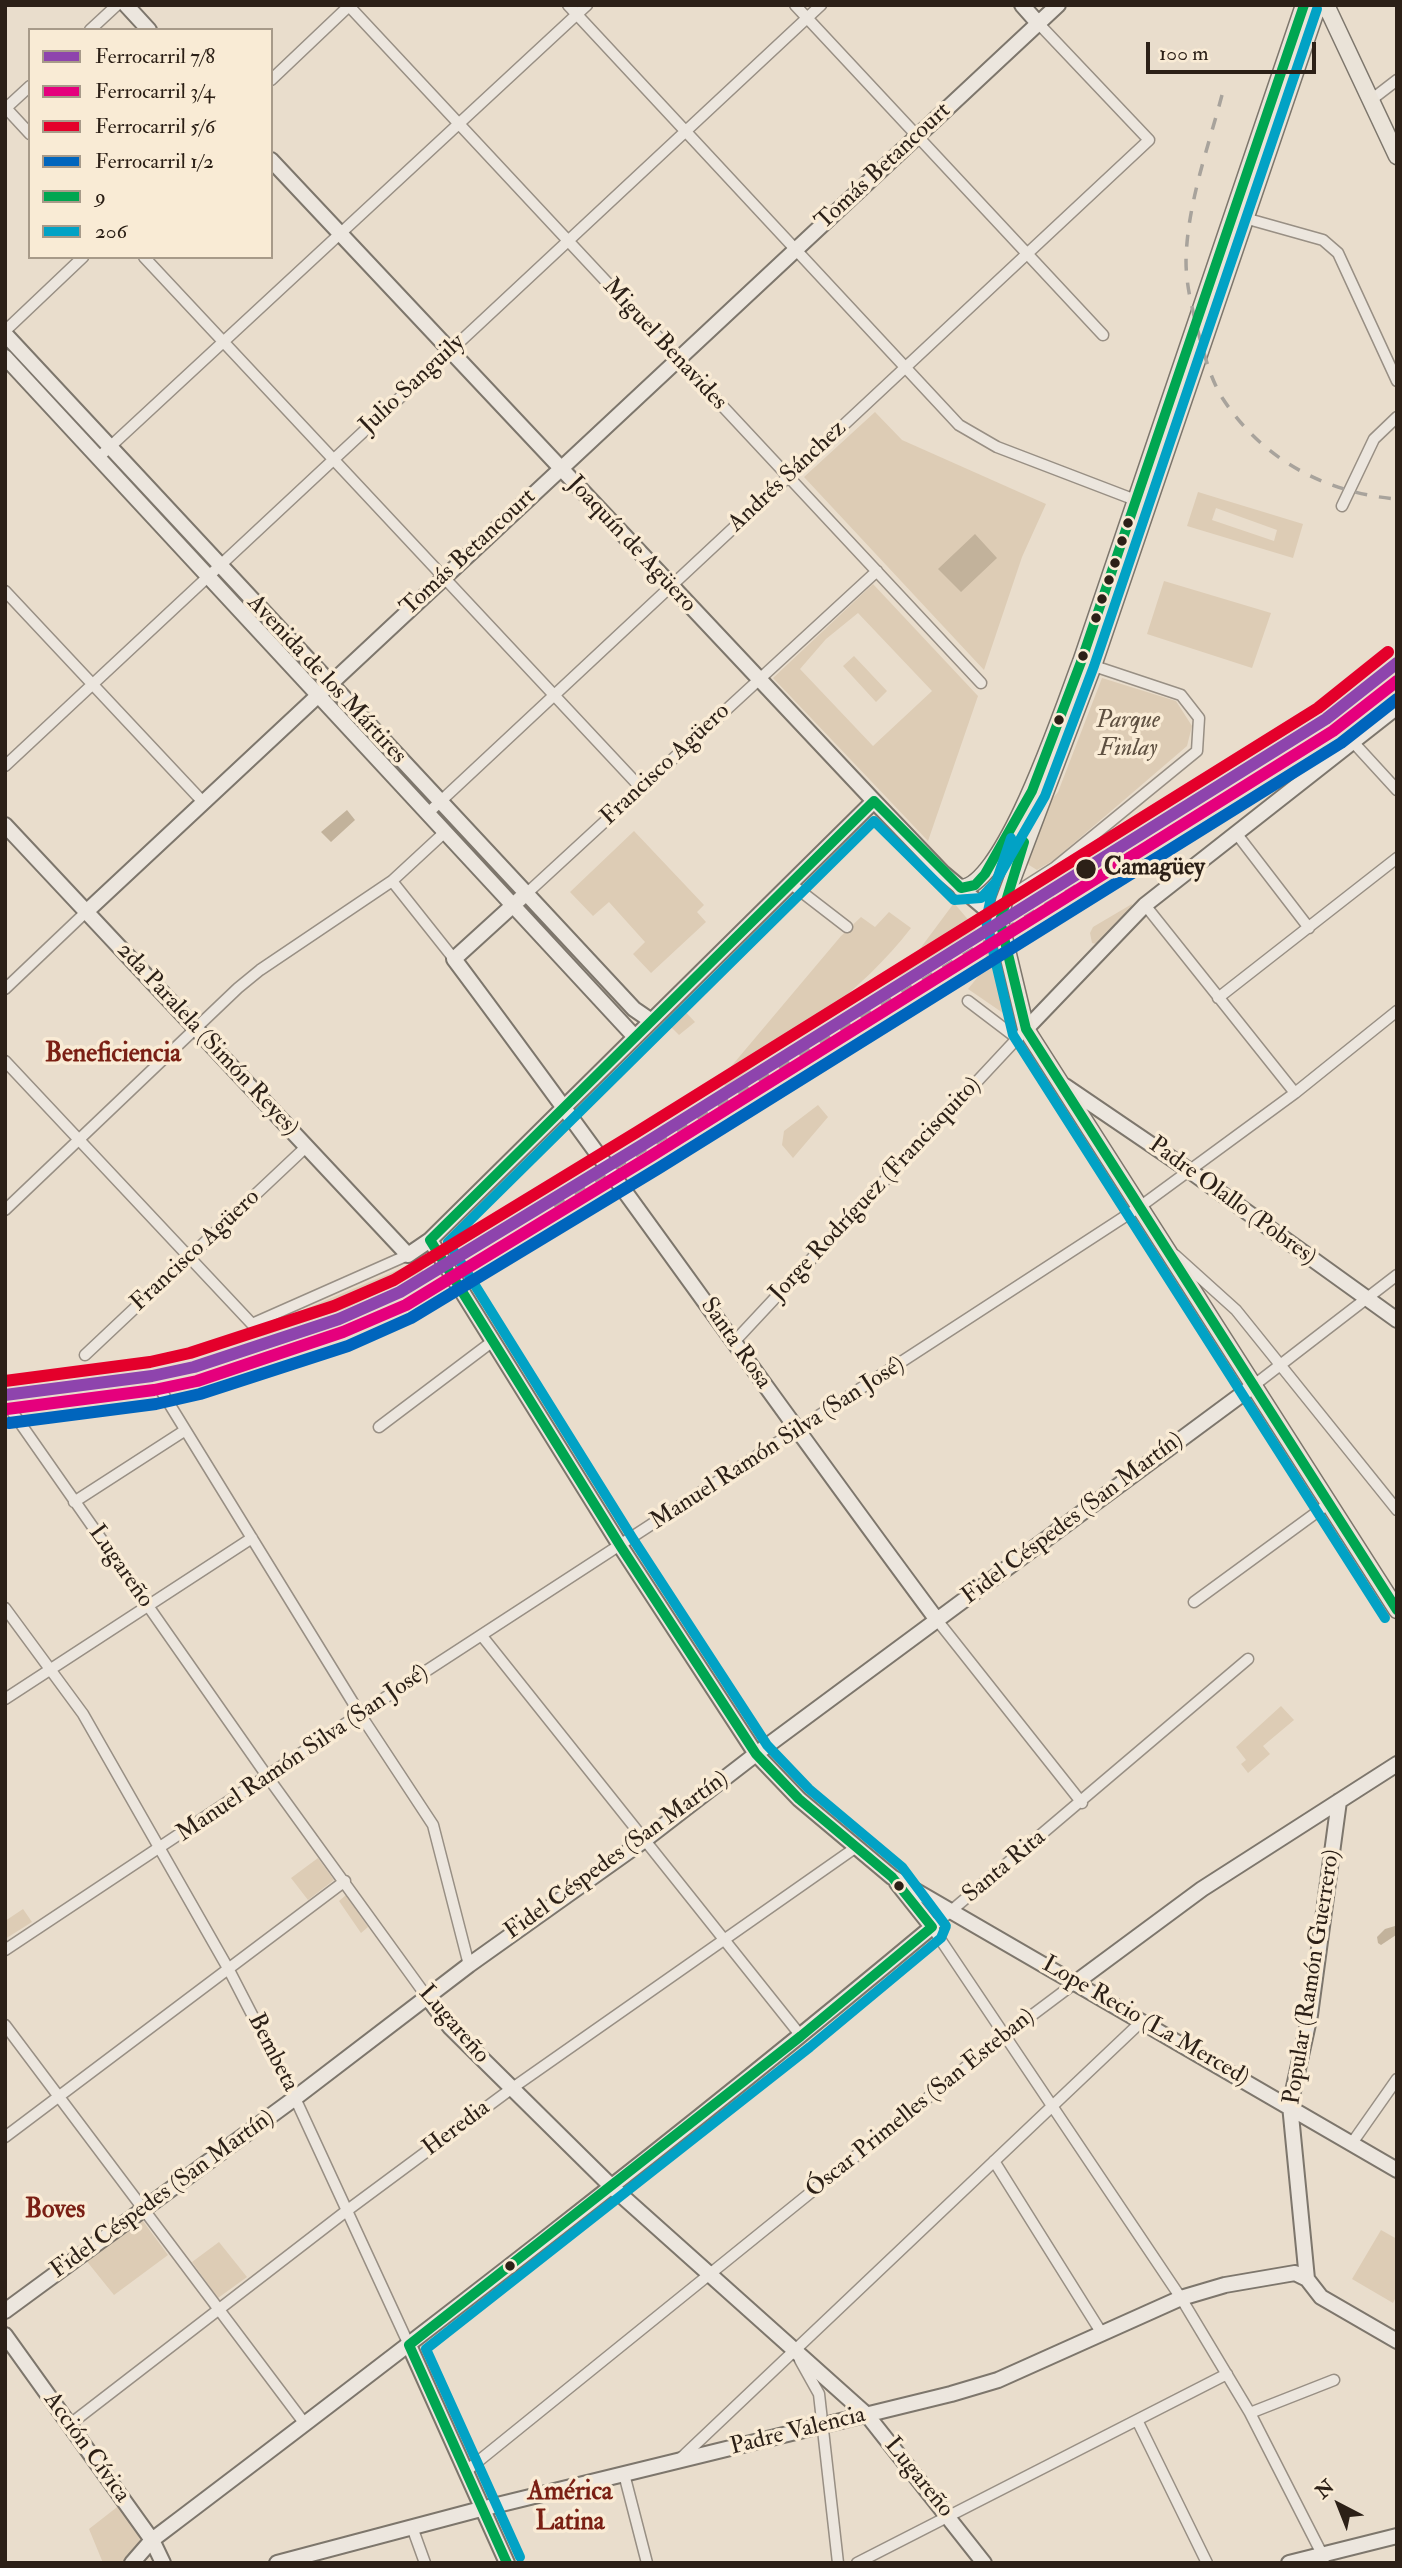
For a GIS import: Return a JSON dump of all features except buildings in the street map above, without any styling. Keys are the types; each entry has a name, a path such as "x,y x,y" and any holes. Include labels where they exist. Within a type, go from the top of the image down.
{"main road":[{"path":"1240,217 1304,5"},
{"path":"1318,5 1240,217 1139,506 1084,672 1016,862 1000,921 1022,1034 1065,1086 1397,1611"},
{"path":"1326,5 1397,156"},
{"path":"961,888 975,885 998,856 1032,791 1084,672"}],"street":[{"path":"92,28 117,5"},
{"path":"127,5 147,28"},
{"path":"568,5 959,425 973,436 1139,506"},
{"path":"99,457 587,5"},
{"path":"795,5 1103,335"},
{"name":"Julio Sanguily","path":"5,766 821,5"},
{"path":"1022,5 1038,23"},
{"name":"Tomás Betancourt","path":"5,989 317,694 1058,5"},
{"path":"273,77 349,6"},
{"name":"Miguel Benavides","path":"349,6 981,683"},
{"name":"Andrés Sánchez","path":"428,813 1149,140 1038,23"},
{"path":"1371,100 1397,80"},
{"path":"28,88 6,108 28,132"},
{"name":"Joaquín de Agüero","path":"273,162 874,802 961,888 1000,921"},
{"path":"1240,217 1323,240 1338,253 1397,381"},
{"path":"5,332 81,259"},
{"path":"146,259 641,788"},
{"name":"Avenida de los Mártires","path":"5,332 110,446 317,694 634,1035"},
{"name":"Avenida de los Mártires","path":"5,357 99,457 329,683 525,895 634,1009 650,1020"},
{"path":"1342,506 1374,439 1397,417"},
{"name":"Francisco Agüero","path":"454,959 877,571"},
{"path":"5,592 202,802"},
{"path":"1004,901 1036,879 1197,751 1199,718 1181,695 1084,672"},
{"name":"Jorge Rodríguez (Francisquito)","path":"734,1342 1145,905 1397,706"},
{"path":"1353,742 1397,790"},
{"path":"5,1061 252,1324 408,1255 430,1240 634,1035 874,802"},
{"name":"2da Paralela (Simón Reyes)","path":"5,825 408,1255"},
{"path":"5,1210 260,970 392,881 446,832"},
{"path":"1236,833 1309,928"},
{"path":"1218,998 1397,858"},
{"path":"1016,862 1017,870 1023,878 1036,879"},
{"name":"Santa Rosa","path":"392,881 565,1107 796,1431 937,1620 1082,1803"},
{"path":"790,883 847,927"},
{"path":"1145,905 1295,1093"},
{"path":"968,1001 1022,1034"},
{"path":"622,1020 632,1017 634,1009"},
{"name":"Manuel Ramón Silva (San José)","path":"5,1950 360,1714 621,1547 1141,1206 1295,1093 1397,1011"},
{"name":"Padre Olallo (Pobres)","path":"1065,1086 1190,1171 1397,1320"},
{"name":"Francisco Agüero","path":"85,1354 306,1147"},
{"path":"430,1240 621,1547 756,1754 799,1799 892,1877 932,1927 1003,2037 1181,2298 1250,2413 1323,2558"},
{"path":"1166,1246 1236,1310 1397,1510"},
{"name":"Fidel Céspedes (San Martín)","path":"5,2311 295,2098 469,1965 646,1839 756,1754 1253,1386 1397,1275"},
{"path":"379,1427 493,1341"},
{"path":"162,1392 360,1714 433,1825 469,1965"},
{"name":"Lugareño","path":"11,1410 267,1776 450,2027 612,2187 867,2415 984,2563"},
{"path":"74,1502 184,1431"},
{"path":"1194,1602 1328,1504"},
{"path":"5,1699 252,1538"},
{"name":"Bembeta","path":"5,1608 83,1714 229,1970 295,2098 507,2563"},
{"path":"482,1636 801,2036"},
{"name":"Santa Rita","path":"132,2563 152,2540 409,2345 801,2036 1082,1803 1248,1659"},
{"name":"Óscar Primelles (San Esteban)","path":"465,2472 1003,2037 1202,1889 1397,1764"},
{"name":"Popular (Ramón Guerrero)","path":"1307,2279 1290,2105 1310,2015 1339,1801"},
{"name":"Heredia","path":"69,2425 345,2212 511,2089 855,1848"},
{"name":"Lope Recio (La Merced)","path":"892,1877 1290,2105 1397,2170"},
{"path":"5,2137 345,1881"},
{"path":"675,2463 1141,2022"},
{"path":"5,2025 305,2424"},
{"path":"1352,2143 1397,2079"},
{"path":"993,2161 1101,2332"},
{"name":"Padre Valencia","path":"276,2563 998,2380 1181,2298 1225,2285 1295,2273 1307,2279"},
{"path":"1307,2279 1321,2297 1397,2341"},
{"name":"Acción Cívica","path":"5,2335 152,2540 161,2561"},
{"path":"795,2352 820,2394 838,2563"},
{"path":"857,2563 1227,2374"},
{"path":"1250,2413 1334,2380"},
{"path":"1137,2420 1207,2563"},
{"path":"624,2474 646,2563"},
{"path":"412,2527 425,2563"},
{"path":"1289,2563 1323,2558 1397,2536"}],"green space":[{"path":"875,412 902,440 1046,504 1022,557 984,670 804,477"},
{"path":"1198,492 1303,524 1293,558 1187,526","holes":["1216,508 1277,530 1274,541 1212,520"]},
{"path":"1164,581 1271,613 1252,668 1147,634"},
{"path":"873,584 978,696 928,841 773,678","holes":["858,613 932,691 873,746 800,669 826,639"]},
{"path":"854,656 887,691 876,702 843,666"},
{"name":"Parque Finlay","path":"1102,678 1176,701 1192,726 1187,746 1054,860 1037,870 1029,865 1027,860 1052,799 1058,792"},
{"path":"634,831 704,905 697,912 706,922 651,973 633,954 645,942 609,902 593,916 570,892"},
{"path":"852,839 844,853 809,886 805,884"},
{"path":"954,903 976,929 899,977"},
{"path":"1132,904 1131,909 1096,944 1092,943 1090,933 1093,927"},
{"path":"889,912 911,928 891,951 824,1014 726,1087 723,1083 732,1072 729,1069 841,936 861,917 875,927"},
{"path":"995,944 1019,1024 968,989 981,973 988,949"},
{"path":"678,1004 695,1022 679,1035 663,1019"},
{"path":"818,1105 828,1117 793,1158 782,1145 784,1131"},
{"path":"412,1264 424,1271 345,1309 260,1337 258,1329"},
{"path":"1281,1706 1294,1720 1263,1746 1270,1754 1248,1773 1241,1764 1246,1760 1236,1747"},
{"path":"318,1858 334,1880 308,1900 291,1878"},
{"path":"346,1895 368,1927 361,1933 339,1901"},
{"path":"23,1909 32,1922 5,1939 5,1921"},
{"path":"140,2217 168,2255 114,2295 85,2259"},
{"path":"1381,2230 1397,2239 1397,2295 1393,2303 1352,2279"},
{"path":"219,2242 247,2277 218,2298 192,2262"},
{"path":"121,2504 138,2528 140,2540 124,2563 103,2563 89,2529"}],"shaded area":[{"path":"975,534 997,558 961,592 938,569"},
{"path":"347,810 355,820 331,842 321,832"},
{"path":"1395,1926 1396,1935 1381,1945 1378,1943 1377,1937 1385,1929"}],"railway":[{"path":"1222,95 1194,198 1186,261 1192,308 1214,382 1239,421 1257,440 1298,470 1345,489 1397,499"},
{"path":"554,1206 1328,731 1397,677"}],"rail line":[{"name":"5/6","path":"5,1381 150,1362 190,1353 334,1306 394,1280 1318,708 1388,652"},
{"name":"7/8","path":"5,1395 152,1376 194,1367 339,1319 400,1292 644,1144 1326,719 1397,663"},
{"name":"3/4","path":"7,1409 154,1390 197,1381 343,1332 406,1305 651,1156 1333,731 1397,681"},
{"name":"1/2","path":"9,1423 156,1404 200,1394 348,1346 411,1318 659,1168 1341,743 1397,699"}],"transit line":[{"name":"9","path":"507,2563 409,2345 801,2036 932,1927 892,1877 799,1799 756,1754 621,1547 430,1240 874,801 961,888 975,885 985,874 1032,791 1081,662 1304,5"},
{"name":"206","path":"520,2557 426,2349 810,2047 941,1938 946,1926 902,1867 809,1789 767,1745 633,1539 448,1242 874,821 954,900 981,898 995,883 1045,796 1094,666 1317,9"},
{"name":"206","path":"1011,838 991,897 986,921 1013,1035 1385,1618"},
{"name":"9","path":"1024,842 1000,921 1026,1029 1397,1610"}],"place":[{"name":"Camagüey","path":"1086,869"}],"district":[{"name":"Beneficiencia","path":"113,1055"},
{"name":"Boves","path":"55,2211"},
{"name":"América Latina","path":"570,2508"}]}
